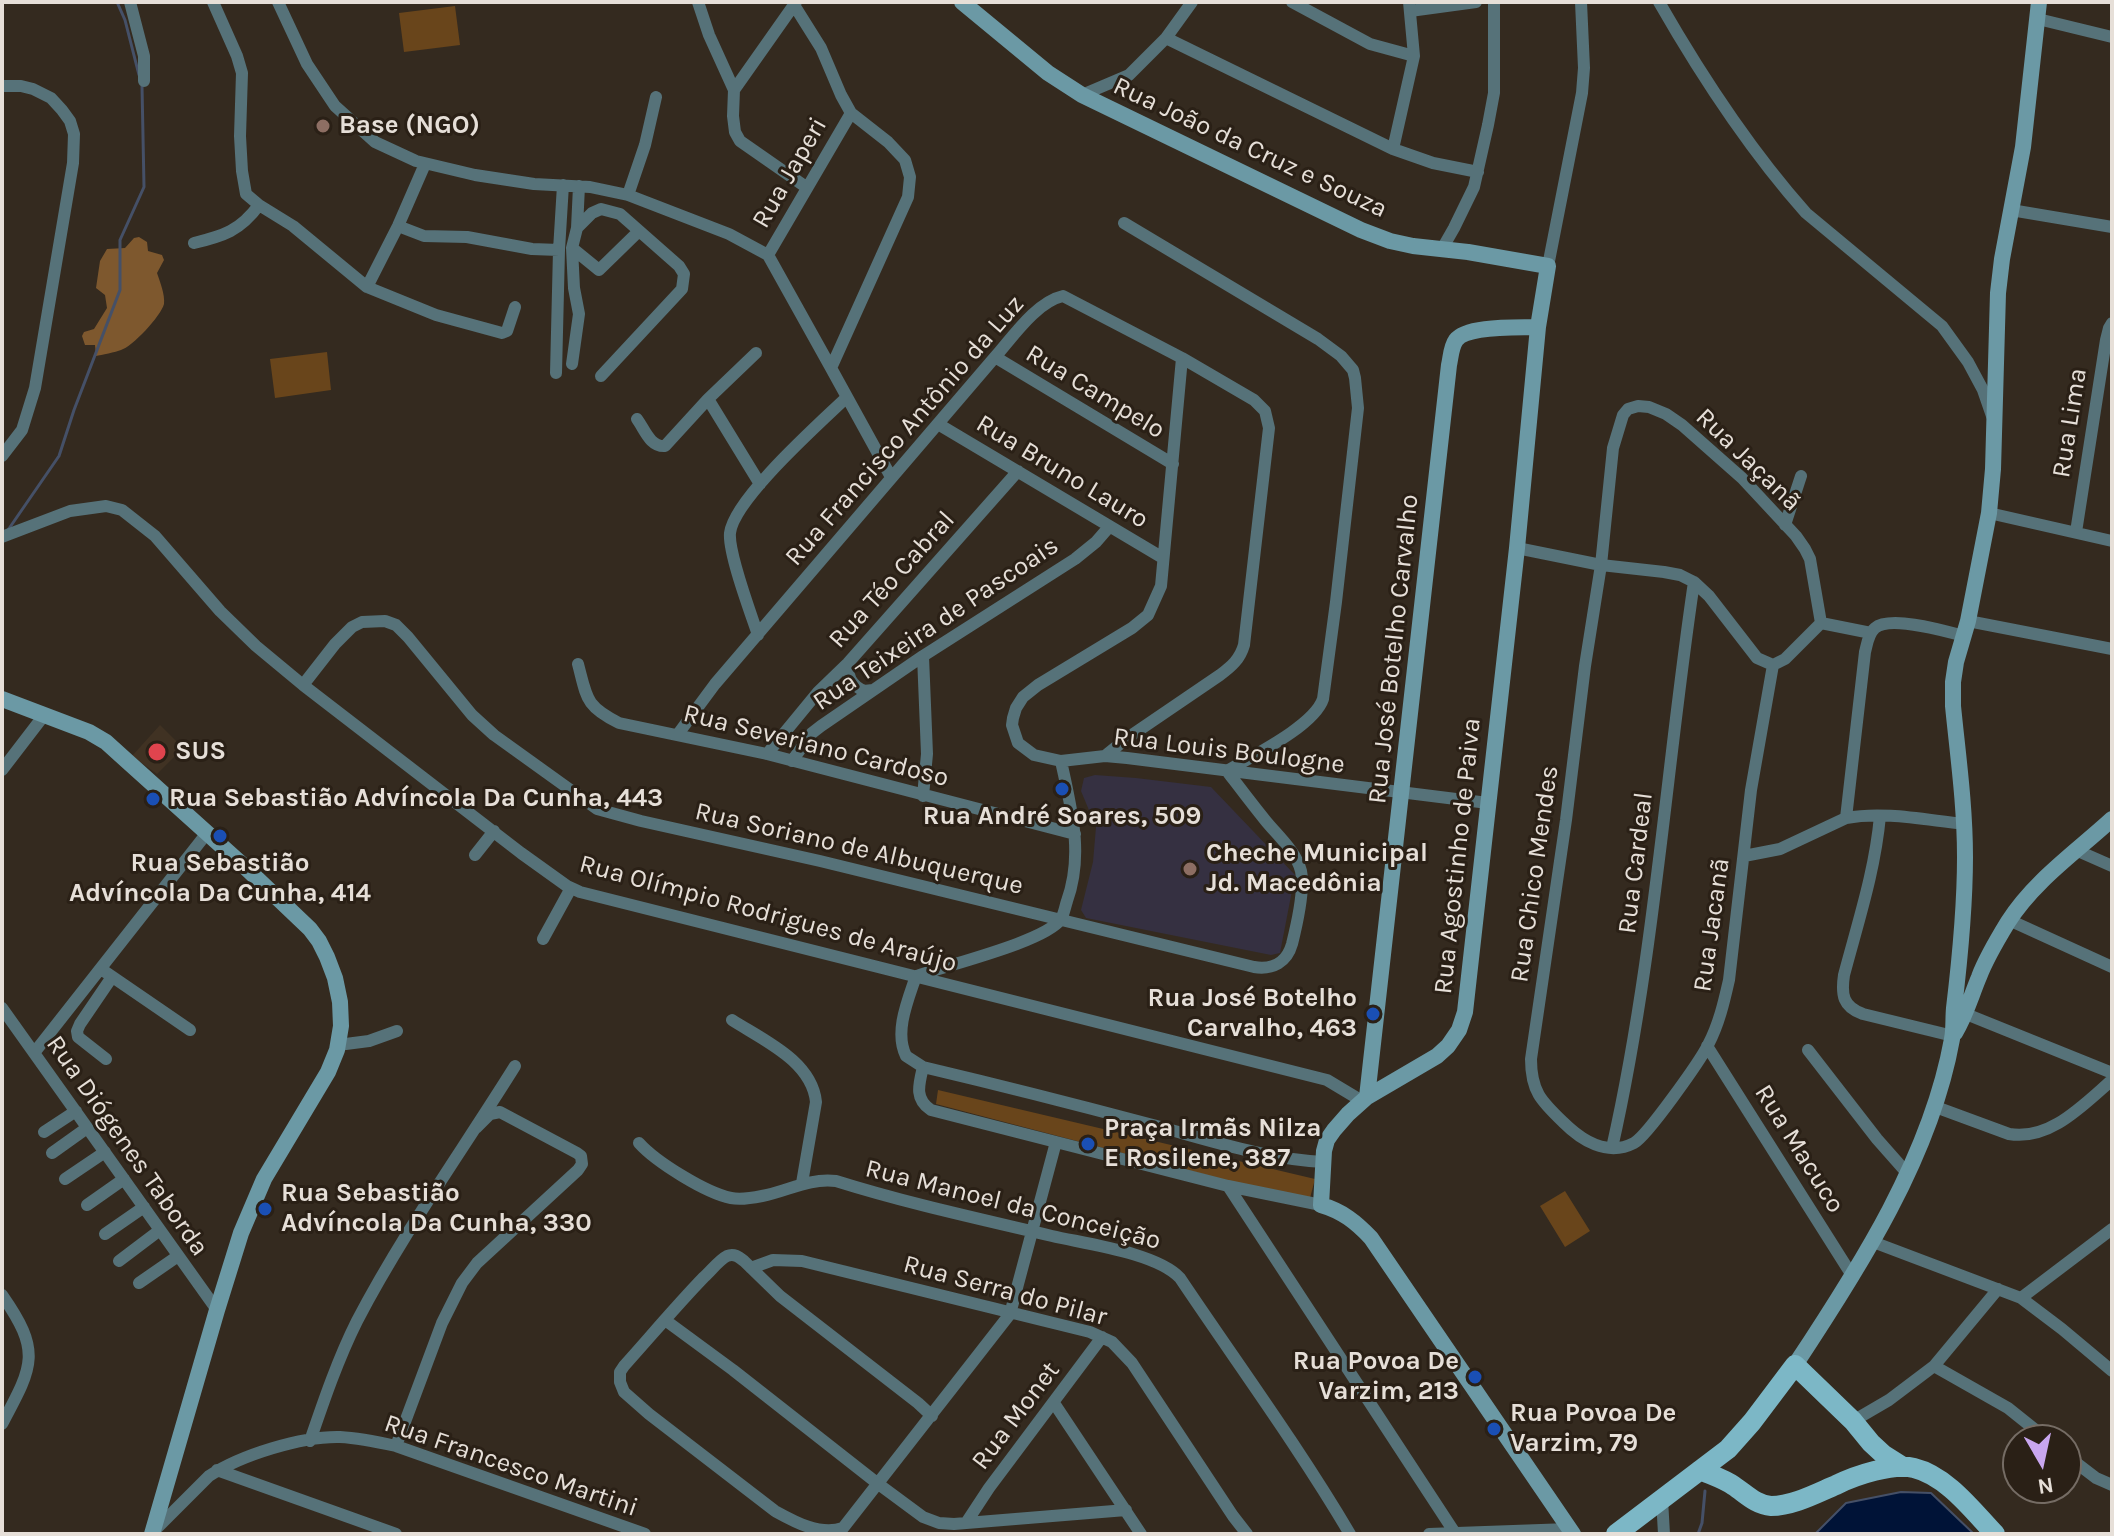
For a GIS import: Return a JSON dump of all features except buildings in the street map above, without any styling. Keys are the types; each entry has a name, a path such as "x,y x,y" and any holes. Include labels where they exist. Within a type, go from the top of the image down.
{"main road":[{"name":"Rua João da Cruz e Souza","path":"962,2 1048,73 1082,95 1361,230 1402,243 1548,266"},
{"path":"1616,1534 1728,1449 1795,1365 1853,1277 1907,1173 1933,1106 1953,1036 1963,923 1965,857 1953,682 1989,513 1998,293 2023,147 2038,10"},
{"name":"Rua Agostinho de Paiva","path":"1323,1162 1327,1140 1364,1099 1437,1056 1448,1046 1459,1030 1468,998 1538,327 1548,266"},
{"name":"Rua José Botelho Carvalho","path":"1364,1099 1453,346 1458,337 1473,330 1538,327"},
{"path":"2,699 89,732 106,742 310,929 319,941 335,978 340,1002 338,1045 328,1072 277,1156 241,1233 153,1532"},
{"path":"1953,1036 1966,1014 1979,976 2009,920 2045,879 2112,819"},
{"path":"1323,1162 1321,1205 1357,1223 1371,1238 1570,1532"},
{"path":"1795,1365 1876,1448 1903,1467"},
{"path":"1862,1475 1872,1461 1876,1448"},
{"path":"1728,1449 1734,1486"},
{"path":"1700,1470 1734,1486 1761,1504 1773,1506 1815,1494 1862,1475 1903,1467 1915,1468 1936,1478 1969,1506 1995,1534"}],"street":[{"path":"130,2 144,56 144,81"},
{"path":"213,2 242,73 240,136 246,194 293,226 367,287 436,315 498,333 507,331 515,307"},
{"path":"278,2 307,64 335,106 375,142 425,164 498,179 585,186 628,195 729,234 768,255 891,477"},
{"path":"698,2 734,90 733,116 740,141 806,187"},
{"path":"1082,95 1129,75 1166,38 1192,2"},
{"path":"1292,2 1370,44 1414,56"},
{"path":"1393,149 1414,56 1410,7 1476,2"},
{"path":"1442,249 1468,200 1478,172 1494,93 1494,2"},
{"path":"1548,266 1582,93 1584,34 1581,2"},
{"path":"1659,2 1740,131 1806,213 1942,326 1973,371 1994,422"},
{"path":"734,90 795,4 821,48 851,113 899,151 909,168 908,197 831,368"},
{"path":"2038,10 2112,37"},
{"path":"1166,38 1393,149 1433,163 1478,172"},
{"path":"2,86 21,86 51,98 70,121 74,134 73,163 35,388 22,430 2,456"},
{"path":"628,195 645,145 656,97"},
{"name":"Rua Japeri","path":"768,255 851,113"},
{"path":"367,287 425,164"},
{"path":"556,373 565,249 563,185"},
{"path":"577,228 585,186"},
{"path":"194,243 237,228 259,205"},
{"path":"572,364 579,314 565,249 577,228 592,213 601,209 620,214 679,266 684,274 682,289 601,376"},
{"path":"2011,210 2112,227"},
{"path":"1124,223 1318,339 1348,363 1357,385 1358,408 1323,699 1314,714 1302,724 1227,771"},
{"path":"398,226 424,236 467,237 532,249 565,249 599,270 639,231"},
{"name":"Rua Francisco Antônio da Luz","path":"678,734 699,704 995,357 1039,309 1063,296 1182,358 1254,400 1265,411 1269,428 1244,645 1240,657 1105,756"},
{"name":"Rua Lima","path":"2076,532 2106,340 2112,323"},
{"path":"637,419 657,446 665,446 756,353"},
{"name":"Rua Campelo","path":"995,357 1173,464"},
{"path":"934,976 1037,936 1061,919 1076,865 1075,834 1061,761 1034,755 1018,743 1012,725 1016,708 1023,697 1148,615 1161,586 1182,358"},
{"path":"758,635 730,533 737,515 760,484 847,397"},
{"path":"708,399 760,484"},
{"name":"Rua Jaçanã","path":"1596,564 1613,448 1623,415 1628,409 1649,407 1682,425 1742,478 1805,549 1810,559 1821,623"},
{"name":"Rua Bruno Lauro","path":"938,424 1163,558"},
{"name":"Rua Téo Cabral","path":"767,754 818,692 848,663 1018,471"},
{"path":"1785,525 1801,476"},
{"name":"Rua Olímpio Rodrigues de Araújo","path":"5,536 70,511 106,506 122,510 155,536 220,611 256,646 571,888 916,976 934,976 1327,1080 1364,1099"},
{"path":"1989,513 2112,541"},
{"name":"Rua Teixeira de Pascoais","path":"792,761 812,733 923,656 1075,559 1109,527"},
{"path":"1517,548 1596,564 1680,575 1694,582 1709,596 1757,658 1773,665 1785,659 1821,623 1871,633"},
{"name":"Rua Chico Mendes","path":"1596,564 1564,835 1531,1075 1538,1096 1573,1133 1583,1141 1612,1148"},
{"name":"Rua Cardeal","path":"1612,1148 1630,1063 1645,962 1694,582"},
{"name":"Rua Soriano de Albuquerque","path":"303,685 352,627 362,622 385,621 396,625 408,637 472,715 494,735 597,809 1254,967 1269,968 1282,961 1290,950 1299,908 1300,868 1287,846 1227,771"},
{"path":"1846,818 1865,652 1871,633 1879,625 1900,623 1966,628 2112,649"},
{"path":"923,656 927,754 923,796"},
{"path":"848,663 853,684 864,691 873,690"},
{"name":"Rua Severiano Cardoso","path":"578,664 589,703 619,723 767,754 1075,834"},
{"name":"Rua Jacanã","path":"1612,1148 1624,1147 1640,1139 1707,1046 1724,1006 1751,790 1773,665"},
{"path":"2,770 45,714"},
{"name":"Rua Louis Boulogne","path":"1061,761 1105,756 1488,803"},
{"path":"1880,816 1876,851 1842,985 1844,998 1850,1008 1863,1014 1953,1036"},
{"path":"1744,856 1780,849 1846,818 1880,816 1964,824"},
{"path":"475,855 494,831"},
{"path":"34,1053 207,833"},
{"path":"2078,851 2112,866"},
{"path":"543,939 571,888"},
{"path":"2009,920 2112,967"},
{"path":"101,969 190,1030"},
{"path":"916,976 905,1012 902,1041 906,1056 923,1067 1267,1155 1323,1162"},
{"path":"106,1059 78,1037 77,1031 112,977"},
{"name":"Rua Diógenes Taborda","path":"2,1008 217,1310"},
{"path":"1966,1014 2112,1073"},
{"path":"732,1020 780,1050 807,1076 814,1089 816,1102 802,1183"},
{"path":"338,1045 369,1041 397,1031"},
{"name":"Rua Macuco","path":"1707,1046 1853,1277"},
{"path":"1808,1050 1907,1173"},
{"path":"310,1441 336,1367 356,1323 400,1247 515,1066"},
{"path":"923,1067 919,1099 931,1110 1228,1186 1321,1205"},
{"path":"1933,1106 2009,1134 2034,1134 2048,1129 2077,1110 2112,1080"},
{"path":"44,1132 76,1111"},
{"path":"396,1446 442,1323 462,1283 477,1263 582,1164 577,1153 500,1112 490,1114 476,1128"},
{"path":"52,1153 87,1128"},
{"path":"1056,1142 1010,1314 877,1483 846,1526 839,1530 824,1531 803,1525 775,1511 649,1414 624,1392 620,1382 620,1372 624,1366 665,1320 877,1483 931,1521 966,1523 1126,1510"},
{"name":"Rua Manoel da Conceição","path":"639,1143 668,1167 713,1192 731,1198 757,1197 816,1180 836,1181 1149,1259 1174,1271 1303,1459 1350,1534"},
{"path":"65,1179 105,1152"},
{"path":"87,1205 124,1179"},
{"path":"1228,1186 1455,1533"},
{"path":"105,1234 144,1207"},
{"path":"119,1261 160,1230"},
{"path":"2021,1298 2110,1235"},
{"path":"1873,1242 2021,1298 2112,1371"},
{"path":"139,1283 178,1256"},
{"name":"Rua Serra do Pilar","path":"665,1320 727,1256 738,1256 751,1268 773,1260 802,1261 1102,1337 1122,1351 1132,1363 1247,1534"},
{"path":"751,1268 780,1296 932,1416"},
{"path":"1853,1421 1889,1400 1934,1366 1998,1289"},
{"path":"2,1295 14,1312 30,1348 22,1387 2,1424"},
{"name":"Rua Monet","path":"966,1523 1102,1337"},
{"path":"1934,1366 2008,1408 2028,1424"},
{"path":"1054,1403 1141,1534"},
{"name":"Rua Francesco Martini","path":"153,1532 217,1470 241,1458 337,1437 396,1446 645,1534"},
{"path":"2082,1467 2112,1485"},
{"path":"217,1470 396,1534"},
{"path":"1662,1499 1664,1534"},
{"path":"1429,1534 1570,1532"}],"shaded area":[{"path":"455,6 460,45 404,52 399,13"},
{"path":"139,237 147,242 148,251 162,255 164,260 157,273 164,304 152,323 132,343 121,350 96,356 95,345 85,345 82,336 84,332 94,329 107,308 105,295 96,288 100,261 107,249 125,248"},
{"path":"327,352 331,390 275,398 270,359"},
{"name":"SUS","path":"160,725 183,748 157,774 132,756"},
{"name":"Cheche Municipal Jd. Macedônia","path":"1095,775 1211,787 1295,875 1280,953 1271,955 1086,918 1081,910 1093,862 1096,827 1081,791 1084,778"},
{"path":"938,1090 1315,1179 1309,1202 936,1104"},
{"path":"1565,1191 1590,1231 1565,1247 1540,1206"}],"water":[{"path":"1901,1492 1931,1493 1974,1534 1815,1534 1846,1503"}],"waterway":[{"path":"117,2 125,20 139,75"},
{"path":"8,530 59,456 120,290 120,240 144,187 142,86"},
{"path":"1698,1534 1705,1491"}],"place":[{"name":"Base (NGO)","path":"323,126"},
{"name":"SUS","path":"157,752"},
{"name":"Rua André Soares, 509","path":"1062,789"},
{"name":"Rua Sebastião Advíncola Da Cunha, 443","path":"153,799"},
{"name":"Rua Sebastião Advíncola Da Cunha, 414","path":"220,836"},
{"name":"Cheche Municipal Jd. Macedônia","path":"1190,869"},
{"name":"Rua José Botelho Carvalho, 463","path":"1373,1014"},
{"name":"Praça Irmãs Nilza E Rosilene, 387","path":"1088,1144"},
{"name":"Rua Sebastião Advíncola Da Cunha, 330","path":"265,1209"},
{"name":"Rua Povoa De Varzim, 213","path":"1475,1377"},
{"name":"Rua Povoa De Varzim, 79","path":"1494,1429"}]}
